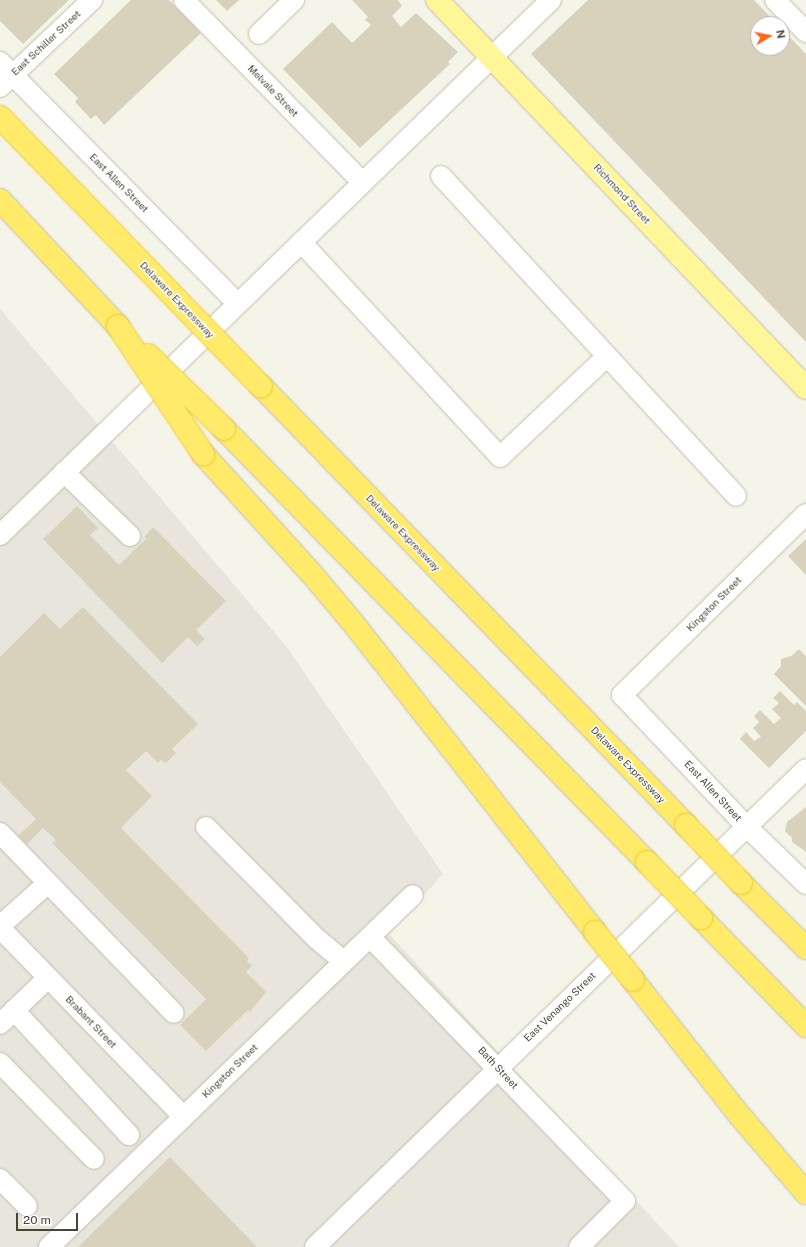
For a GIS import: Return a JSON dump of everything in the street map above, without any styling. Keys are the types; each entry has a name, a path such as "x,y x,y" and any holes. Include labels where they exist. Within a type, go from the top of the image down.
{"highway":[{"name":"Delaware Expressway","path":"0,117 741,883 806,948"},
{"path":"0,200 118,326 224,429 806,1026"},
{"path":"118,326 203,454 348,618 741,1117 806,1193"}],"main road":[{"name":"Richmond Street","path":"437,0 806,388"}],"street":[{"name":"East Schiller Street","path":"4,75 92,0"},
{"name":"Melvale Street","path":"184,0 362,182"},
{"path":"259,34 294,0"},
{"path":"0,535 551,0"},
{"path":"775,0 806,32"},
{"name":"East Allen Street","path":"4,75 238,304"},
{"path":"440,176 736,496"},
{"path":"301,242 500,457 608,356"},
{"path":"64,472 130,536"},
{"name":"Kingston Street","path":"622,695 806,514"},
{"name":"East Allen Street","path":"622,695 747,827 806,884"},
{"name":"East Venango Street","path":"315,1247 497,1068 806,769"},
{"path":"206,827 316,940 344,962"},
{"path":"0,833 174,1013"},
{"path":"0,927 48,883"},
{"name":"Kingston Street","path":"49,1247 413,895"},
{"name":"Brabant Street","path":"0,927 183,1116"},
{"name":"Bath Street","path":"370,937 625,1201 578,1247"},
{"path":"0,1024 48,978"},
{"path":"14,1010 129,1135"},
{"path":"0,1063 94,1159"},
{"path":"0,1180 26,1206"}],"shaded area":[{"path":"0,309 286,646 443,874 389,934 679,1247 0,1247"}],"building":[{"path":"0,0 69,0 23,44 0,21"},
{"path":"131,0 169,0 201,33 104,125 96,115 91,119 75,102 78,98 54,74"},
{"path":"216,0 239,0 227,11"},
{"path":"352,0 398,0 402,6 392,16 401,27 416,13 458,52 448,62 450,64 360,148 283,69 332,22 352,43 371,25 365,20 368,17"},
{"path":"588,0 754,0 769,16 750,16 750,56 790,56 790,37 806,54 806,342 531,54"},
{"path":"77,506 98,528 90,535 119,565 146,539 144,537 153,527 226,601 196,630 205,639 197,646 188,637 162,663 43,539"},
{"path":"806,539 806,575 788,556"},
{"path":"83,607 198,724 172,749 176,753 166,763 161,760 158,763 146,751 126,770 152,796 121,828 249,958 247,961 252,966 246,972 266,992 250,1012 248,1010 206,1051 180,1025 206,999 52,843 56,840 43,828 27,844 18,836 36,819 0,782 0,657 44,613 60,629"},
{"path":"799,649 806,656 806,706 774,674 781,666 781,659 791,656"},
{"path":"780,691 794,705 797,702 806,711 806,731 769,768 740,739 746,732 754,741 761,737 753,728 759,722 754,716 760,710 774,724 781,718 772,709 779,703 773,698"},
{"path":"806,807 806,852 792,842 792,838 785,831 787,822"},
{"path":"170,1157 257,1247 78,1247"}]}
